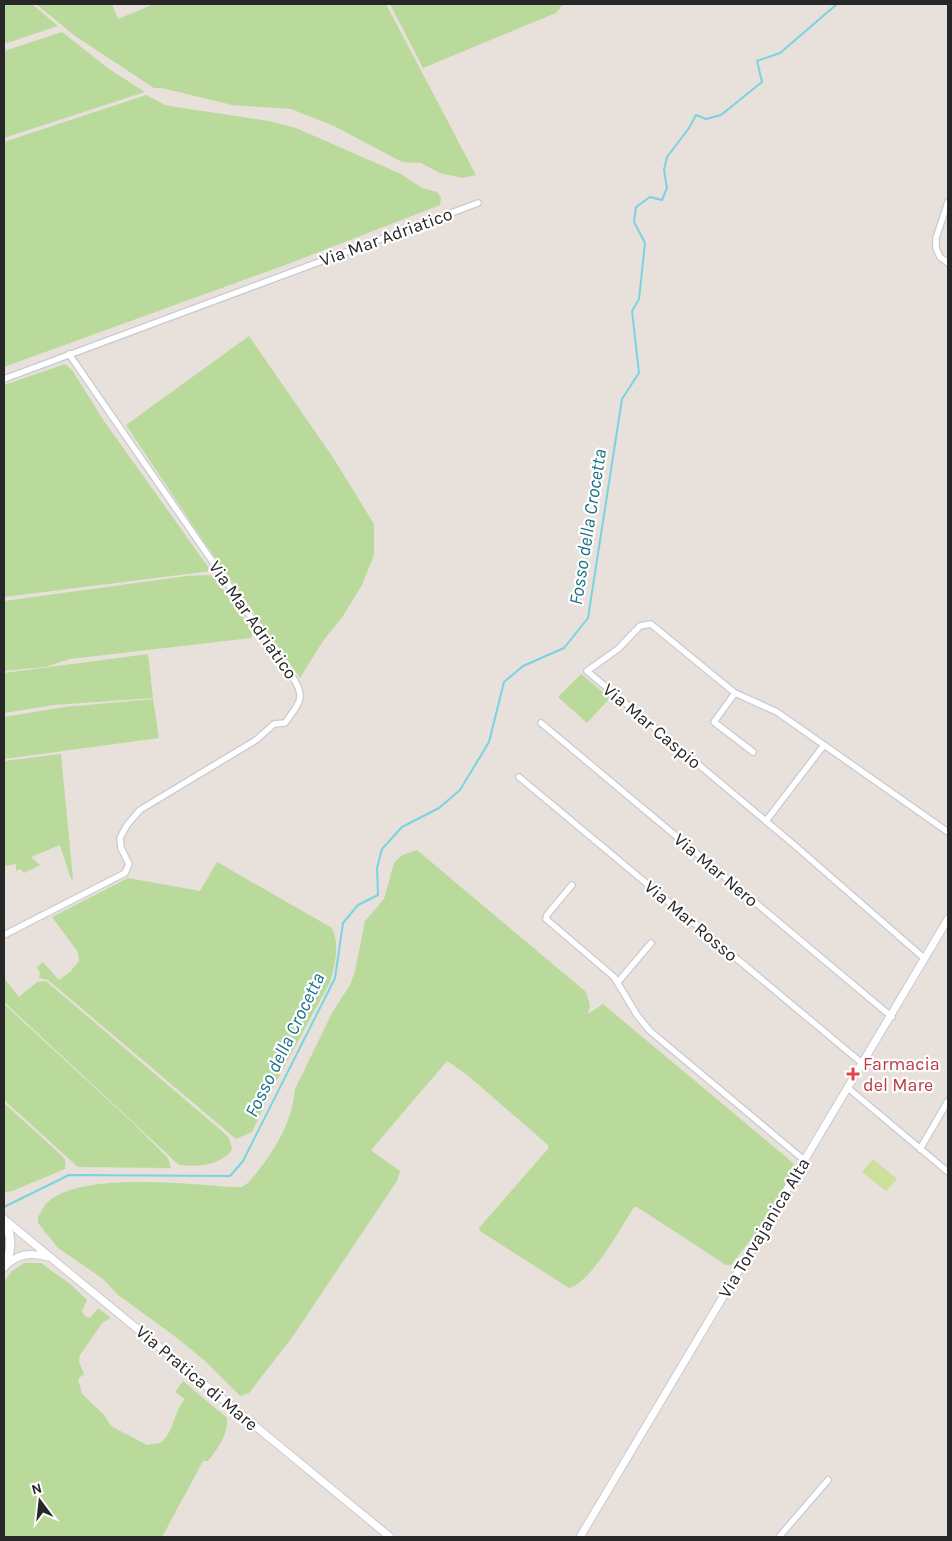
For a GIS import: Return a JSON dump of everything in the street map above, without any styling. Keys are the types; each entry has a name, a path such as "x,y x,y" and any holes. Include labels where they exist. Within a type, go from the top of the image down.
{"main road":[{"path":"4,1220 10,1235 11,1244 10,1254 4,1267"}],"street":[{"path":"948,202 936,242 940,257 948,262"},
{"name":"Via Mar Adriatico","path":"4,379 478,203"},
{"name":"Via Mar Adriatico","path":"4,935 125,873 129,868 129,862 121,848 120,838 134,816 156,799 259,738 274,724 285,723 301,698 302,692 69,354"},
{"name":"Via Mar Caspio","path":"735,694 650,624 640,626 618,650 587,671 766,821 925,959"},
{"path":"753,752 714,722 735,694 777,712 948,832"},
{"name":"Via Mar Nero","path":"541,723 892,1017"},
{"path":"766,821 824,745"},
{"name":"Via Mar Rosso","path":"519,778 863,1064"},
{"path":"572,885 547,915 546,919 618,982 640,1019 650,1031 804,1160"},
{"name":"Via Torvajanica Alta","path":"580,1537 804,1160 892,1017 948,920"},
{"path":"618,982 651,943"},
{"path":"848,1088 948,1172"},
{"path":"920,1149 948,1101"},
{"name":"Via Pratica di Mare","path":"4,1220 390,1537"},
{"path":"4,1267 10,1261 26,1254 38,1254 52,1258"},
{"path":"779,1537 828,1480"}],"green space":[{"path":"4,4 32,4 58,26 4,44"},
{"path":"36,4 112,4 118,19 154,4 386,4 476,175 463,178 440,173 421,163 402,162 334,126 291,109 232,105 162,88 154,88 75,36"},
{"path":"390,4 563,4 556,13 423,68"},
{"path":"62,32 109,69 145,92 4,138 4,51"},
{"path":"146,95 165,105 269,121 296,128 401,174 422,188 437,192 441,198 440,205 288,264 4,367 4,142"},
{"path":"249,336 334,459 374,524 374,555 362,585 300,678 200,536 126,425"},
{"path":"65,364 72,370 104,421 211,571 4,597 4,385"},
{"path":"210,575 217,581 253,632 251,638 70,659 45,667 4,671 4,601 187,576"},
{"path":"148,654 153,698 54,705 4,713 4,673"},
{"path":"581,674 610,698 587,723 558,697"},
{"path":"153,699 159,738 4,759 4,717 65,707"},
{"path":"61,754 73,879 71,879 60,845 31,857 40,865 24,873 21,869 16,871 16,864 4,866 4,761"},
{"path":"417,850 586,992 590,1005 588,1014 603,1004 792,1162 797,1170 749,1242 731,1265 726,1265 637,1207 634,1207 596,1266 577,1284 569,1288 480,1231 479,1228 548,1149 548,1145 466,1074 447,1061 372,1149 372,1151 400,1171 397,1181 291,1339 249,1393 240,1396 204,1360 118,1295 103,1279 58,1248 38,1223 38,1217 49,1201 65,1192 86,1186 110,1183 163,1182 242,1187 249,1182 280,1139 290,1115 295,1089 333,1011 350,985 355,971 365,921 384,899 394,863 402,855"},
{"path":"217,862 332,928 336,941 335,962 330,982 272,1089 252,1132 236,1139 48,980 39,978 40,973 37,967 43,962 59,980 70,972 79,961 78,952 52,917 128,878 200,891"},
{"path":"4,978 19,997 37,982 46,981 223,1132 229,1138 232,1150 221,1159 208,1164 179,1165 4,1002"},
{"path":"4,1004 135,1125 168,1158 171,1168 78,1167 4,1100"},
{"path":"4,1103 65,1159 65,1169 12,1191 4,1192"},
{"path":"873,1159 897,1179 886,1191 862,1172"},
{"path":"24,1263 41,1263 70,1284 87,1300 82,1311 85,1316 90,1318 98,1308 111,1318 103,1322 80,1355 79,1361 84,1374 78,1379 82,1394 104,1415 111,1426 147,1445 160,1443 169,1433 178,1410 185,1399 175,1392 183,1381 227,1418 226,1430 222,1441 208,1461 203,1461 162,1537 4,1537 4,1282 12,1271"}],"waterway":[{"name":"Fosso della Crocetta","path":"4,1207 69,1175 230,1176 243,1161 335,978 343,923 358,905 378,895 377,868 382,849 402,827 439,808 460,790 489,742 504,682 523,666 564,648 588,618 622,399 639,373 632,311 639,299 645,243 634,222 636,207 650,197 662,200 667,188 664,170 667,157 689,128 696,115 706,119 721,115 762,82 757,61 780,53 837,4"}],"place":[{"name":"Farmacia del Mare","path":"853,1074"}]}
